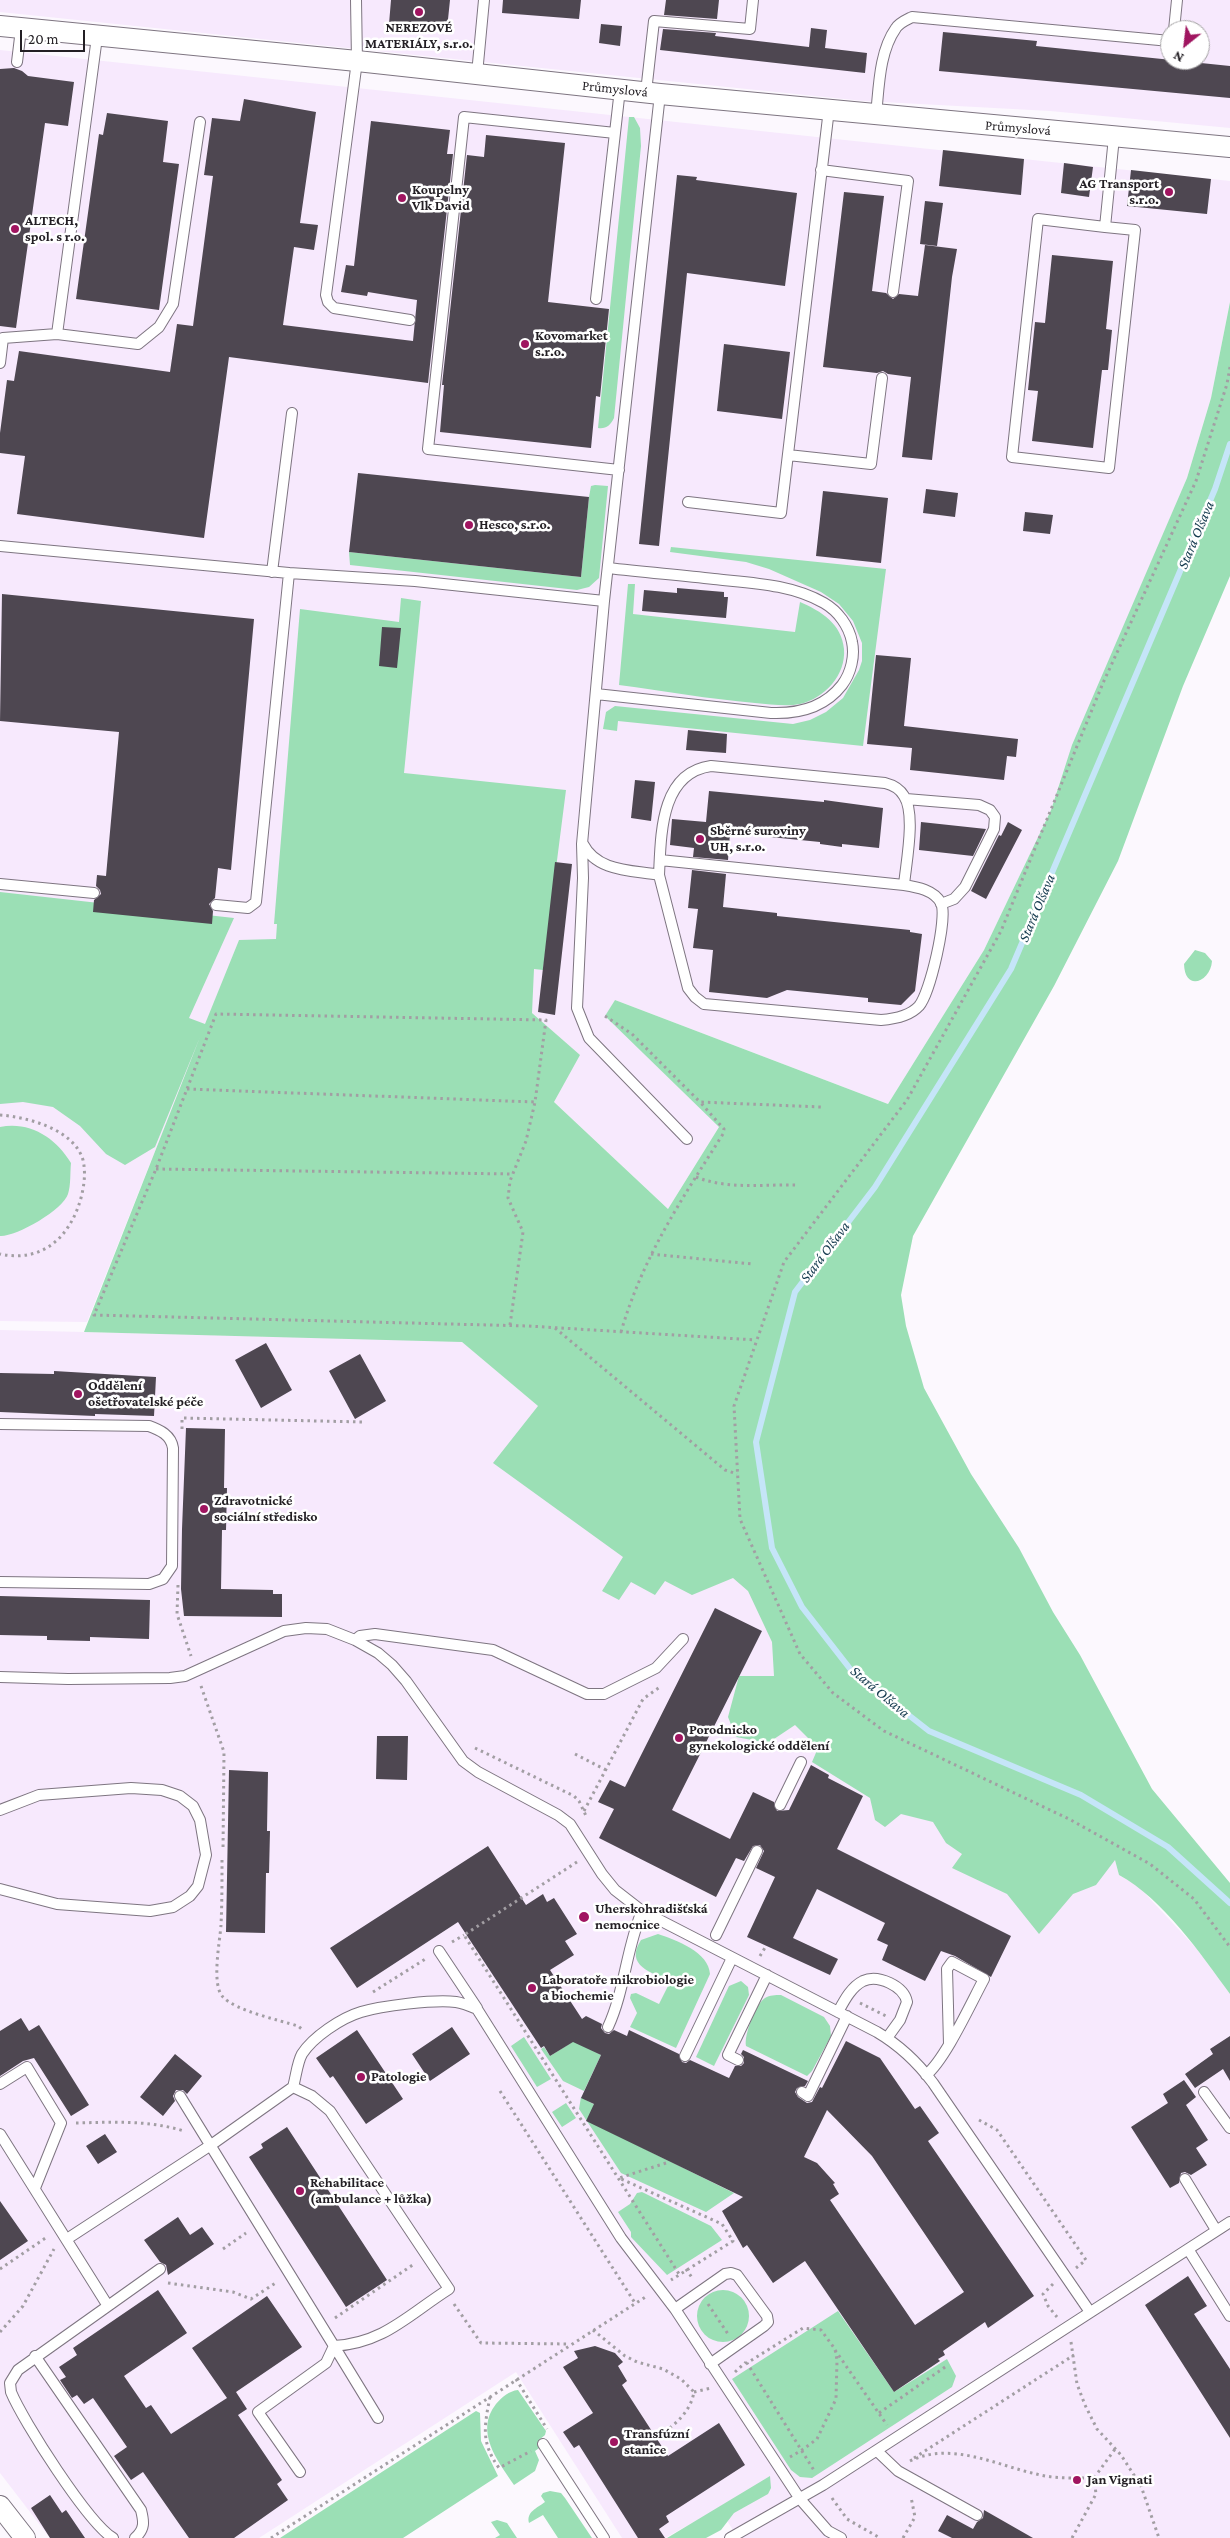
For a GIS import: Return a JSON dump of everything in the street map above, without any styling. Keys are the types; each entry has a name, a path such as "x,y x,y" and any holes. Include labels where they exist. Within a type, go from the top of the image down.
{"street":[{"name":"Průmyslová","path":"0,26 97,37 357,60 653,93 876,115 1230,147"},
{"path":"0,2506 25,2538"}],"lane":[{"path":"356,0 357,60 326,295 328,302 334,308 410,320"},
{"path":"477,74 484,0"},
{"path":"688,1138 589,1038 577,1008 583,878 582,844 604,601 619,470 653,93 654,21 750,29 753,0"},
{"path":"1175,20 1177,0"},
{"path":"876,115 880,74 890,38 897,26 912,17 1160,40"},
{"path":"17,62 21,29"},
{"path":"57,334 97,37"},
{"path":"596,299 620,89"},
{"path":"688,502 781,513 829,109"},
{"path":"615,133 464,117 428,449 619,470"},
{"path":"0,363 3,338 57,334 138,344 159,327 173,304 200,122"},
{"path":"1105,227 1114,138"},
{"path":"821,170 908,181 893,292"},
{"path":"1038,219 1105,227 1136,230 1110,468 1012,457 1038,219"},
{"path":"788,455 871,464 882,378"},
{"path":"272,572 292,413"},
{"path":"0,546 272,572 415,581 604,601"},
{"path":"596,694 771,713 794,712 818,704 838,690 847,677 853,654 849,630 836,612 824,603 798,592 752,583 608,568"},
{"path":"216,905 248,908 256,902 289,573"},
{"path":"660,860 904,885 924,890 936,897 942,904 943,911 936,952 926,994 917,1008 906,1015 881,1020 713,1005 704,1004 698,1000 688,988 659,875 660,860 665,813 673,791 682,780 702,768 711,766 885,783 898,789 906,799 909,814 904,885"},
{"path":"906,799 979,805 990,810 995,817 994,829 965,887 954,899 942,904"},
{"path":"582,844 593,858 603,865 659,875"},
{"path":"0,884 94,893"},
{"path":"0,1424 149,1426 170,1439 173,1448 172,1566 163,1579 149,1584 0,1582"},
{"path":"0,1677 154,1680 185,1676 284,1631 306,1628 327,1628 378,1653 406,1681 463,1762 558,1815 570,1824 602,1874 615,1890 642,1911 887,2038 926,2075 1090,2312"},
{"path":"354,1640 360,1636 375,1634 493,1650 564,1685 587,1694 604,1694 656,1668 683,1639"},
{"path":"780,1805 801,1762"},
{"path":"0,1810 39,1795 131,1788 162,1790 180,1796 193,1806 200,1820 206,1855 198,1886 190,1896 173,1906 150,1911 56,1904 0,1889"},
{"path":"716,1935 757,1851"},
{"path":"608,2027 619,1999 630,1941 642,1911"},
{"path":"439,1951 621,2238 660,2288 800,2499 826,2534 841,2538"},
{"path":"685,2056 732,1958"},
{"path":"926,2075 939,2061 984,1979 952,1962 947,1969 948,2044"},
{"path":"738,2060 728,2055 767,1975"},
{"path":"802,2092 808,2096 842,2014 847,1996 864,1980 880,1980 896,1986 901,1990 907,2002 900,2020 887,2038"},
{"path":"63,2233 207,2148 293,2087 301,2056 313,2041 360,2012 442,2001 464,2004 477,2009"},
{"path":"0,2084 27,2067 61,2123 35,2188"},
{"path":"293,2087 312,2096 330,2111 449,2289 378,2337 356,2344 334,2346"},
{"path":"1204,2092 1230,2128"},
{"path":"180,2096 207,2148 259,2224 378,2418"},
{"path":"0,2134 4,2149 35,2188 108,2306"},
{"path":"1184,2179 1216,2230"},
{"path":"730,2538 800,2499 877,2451 1230,2222"},
{"path":"1188,2249 1230,2316"},
{"path":"113,2538 97,2525 60,2474 15,2402 10,2383 13,2376 35,2356 160,2270"},
{"path":"674,2309 725,2274 734,2273 767,2316 768,2322 764,2326 710,2364"},
{"path":"300,2472 258,2412 326,2363 334,2346"},
{"path":"35,2356 141,2510 143,2526 138,2537"},
{"path":"543,2444 604,2538"},
{"path":"877,2451 903,2474 977,2515"}],"path":[{"path":"1230,368 1227,384 1196,481 1103,683 1001,931 907,1100 784,1262 734,1406 740,1520 800,1654 833,1693 884,1731 1069,1819 1150,1864 1194,1899 1230,1947"},
{"path":"510,1325 523,1232 508,1198 513,1174 526,1142 535,1102 546,1020 231,1016 216,1014 156,1169 94,1315 510,1325 756,1340"},
{"path":"606,1016 632,1034 700,1102 724,1129 662,1230 632,1294 621,1332"},
{"path":"187,1089 535,1102"},
{"path":"700,1102 821,1106"},
{"path":"0,1115 34,1121 50,1127 72,1143 83,1160 84,1183 78,1209 60,1239 50,1248 22,1255 0,1254"},
{"path":"156,1169 513,1174"},
{"path":"696,1177 712,1184 728,1186 799,1185"},
{"path":"651,1254 752,1264"},
{"path":"555,1328 725,1470 737,1474"},
{"path":"182,1438 182,1418 364,1422"},
{"path":"178,1575 177,1614 224,1752 221,1928 217,1942 218,1987 222,1997 234,2004 298,2026 313,2041"},
{"path":"584,1812 643,1699 660,1687"},
{"path":"575,1754 606,1770"},
{"path":"360,2012 361,1999 580,1861"},
{"path":"464,1934 679,2274"},
{"path":"500,2091 635,2303"},
{"path":"61,2123 130,2121 161,2124 187,2132 207,2148"},
{"path":"619,2178 666,2163"},
{"path":"271,2538 733,2241 722,2224 619,2178"},
{"path":"223,2249 259,2224"},
{"path":"0,2268 63,2233"},
{"path":"0,2332 23,2306 43,2274 63,2233"},
{"path":"322,2326 427,2255"},
{"path":"686,2270 847,2520 880,2538"},
{"path":"145,2280 233,2292 251,2299 290,2274"},
{"path":"445,2292 482,2343 571,2344"},
{"path":"721,2381 802,2328 820,2330 896,2438"},
{"path":"593,2330 625,2356 637,2362 663,2369 681,2379 694,2392 692,2403 676,2423 656,2438"},
{"path":"776,2464 802,2450 817,2438 836,2399 837,2360 835,2349"},
{"path":"903,2538 915,2517 903,2474 911,2460 1074,2355"},
{"path":"879,2412 948,2365"},
{"path":"490,2396 484,2434 487,2448 499,2468 552,2438 516,2380"},
{"path":"1072,2538 1096,2494 1094,2478 1115,2449"},
{"path":"911,2460 932,2454 969,2455 1036,2474 1094,2478"}],"shaded area":[{"path":"0,0 1230,0 1230,128 1050,111 864,101 0,12"},
{"path":"0,50 1230,181 1230,302 1211,398 1187,478 1065,766 1051,810 984,950 888,1104 615,1000 606,1016 719,1127 668,1209 554,1102 579,1055 532,1013 239,940 87,1322 0,1321"},
{"name":"Uherskohradišťská nemocnice","path":"0,1330 461,1341 538,1406 1115,1860 1119,1875 1138,1886 1197,1949 1230,1994 1230,2538 738,2538 719,2508 665,2538 622,2538 516,2372 259,2538 50,2538 0,2473"}],"green space":[{"path":"629,117 634,117 640,128 641,146 614,418 608,426 598,428"},
{"path":"1230,302 1230,576 1183,686 1118,861 1054,986 913,1236 901,1295 906,1326 924,1388 971,1474 1019,1548 1053,1612 1080,1655 1152,1789 1230,1883 1230,1994 1194,1945 1166,1913 1135,1885 1119,1875 1115,1860 1096,1885 1073,1894 1039,1934 1007,1894 952,1868 962,1854 946,1843 933,1822 901,1814 885,1827 875,1820 870,1798 812,1762 818,1748 795,1725 768,1743 736,1737 728,1717 739,1676 774,1676 772,1642 748,1591 733,1578 692,1595 665,1581 655,1595 631,1582 619,1600 602,1591 623,1557 493,1463 538,1406 462,1342 84,1332 200,1037 155,1147 125,1165 106,1154 80,1126 53,1107 23,1102 0,1104 0,892 234,918 189,1018 205,1024 239,940 276,939 277,924 274,924 300,609 399,622 401,598 421,601 404,773 566,790 543,970 534,969 532,1013 580,1055 554,1102 668,1209 719,1127 605,1016 615,1000 888,1104 984,950 1051,810 1072,745 1187,478 1211,398"},
{"path":"591,486 608,486 599,578 589,587 577,590 350,565 349,552 581,577 589,497"},
{"path":"671,547 886,569 863,746 618,721 617,731 603,729 606,712 615,706 793,724 810,720 826,712 843,698 859,670 862,661 862,643 853,621 839,604 821,592 769,569 746,562 670,552"},
{"path":"628,584 635,584 633,614 795,632 800,602 823,614 839,632 844,649 844,659 838,676 818,697 795,705 738,701 619,685"},
{"path":"1195,950 1205,953 1212,961 1211,968 1207,974 1198,981 1189,979 1185,973 1184,964"},
{"path":"0,1127 22,1127 41,1133 58,1146 71,1163 68,1194 58,1207 49,1215 17,1232 0,1236"},
{"path":"658,1934 682,1943 698,1953 708,1966 710,1974 676,2048 630,2027 637,2013 630,1998 631,1994 636,1993 659,2004 670,1982 642,1967 636,1956 641,1940"},
{"path":"741,1981 748,1987 749,1995 714,2066 696,2057 729,1986"},
{"path":"781,1995 824,2017 830,2026 831,2036 812,2071 807,2076 746,2046 748,2028 761,2002 767,1997"},
{"path":"524,2037 551,2079 537,2087 511,2046"},
{"path":"574,2041 601,2055 584,2091 563,2081 541,2049 544,2047 550,2056"},
{"path":"581,2097 595,2105 588,2121 734,2193 706,2212 621,2173 579,2109"},
{"path":"566,2103 576,2118 562,2127 552,2112"},
{"path":"642,2192 711,2226 722,2240 667,2275 631,2237 631,2232 618,2212 630,2204 637,2193"},
{"path":"718,2290 728,2290 742,2297 749,2311 749,2321 742,2335 728,2342 718,2342 708,2338 701,2331 697,2321 697,2311 701,2301 708,2294"},
{"path":"838,2311 894,2392 947,2359 956,2376 952,2387 812,2478 800,2477 791,2470 732,2379"},
{"path":"518,2390 546,2431 545,2435 539,2440 542,2446 535,2451 539,2460 535,2471 514,2485 495,2456 488,2436 487,2425 496,2404 506,2395"},
{"path":"476,2411 480,2413 481,2441 498,2476 403,2538 280,2538"},
{"path":"770,2476 771,2488 768,2494 734,2513 721,2530 706,2538 667,2538"},
{"path":"550,2491 561,2493 592,2538 558,2538 543,2515 529,2523 528,2519 531,2513 545,2502 541,2496 543,2493"},
{"path":"497,2520 507,2523 517,2538 495,2538 500,2535 491,2522"}],"building":[{"name":"NEREZOVÉ MATERIÁLY, s.r.o.","path":"391,0 450,0 447,29 389,24"},
{"path":"503,0 581,0 579,19 502,13"},
{"path":"666,0 719,0 717,19 664,15"},
{"path":"601,24 622,26 620,46 599,43"},
{"path":"811,28 827,30 825,48 867,53 865,73 660,50 663,29 716,33 715,36 809,47"},
{"path":"943,32 1037,41 1036,46 1160,59 1160,70 1210,70 1210,64 1230,66 1230,98 939,71"},
{"name":"ALTECH, spol. s r.o.","path":"14,68 28,76 74,82 68,126 45,123 16,328 0,326 0,69"},
{"path":"244,99 316,112 300,223 318,225 314,250 294,247 283,325 413,341 417,300 368,292 367,296 341,292 346,265 354,266 371,121 450,130 447,154 453,154 428,383 229,357 204,538 17,514 25,456 0,453 0,433 7,380 14,381 19,351 170,372 177,324 193,326 213,176 204,175 212,118 240,121"},
{"path":"107,113 168,121 163,162 179,164 159,310 76,299 99,134 103,135"},
{"path":"486,135 565,143 548,302 609,309 600,397 596,396 591,448 440,432 444,385 442,385 467,155 484,157"},
{"path":"943,150 1024,159 1021,195 939,186"},
{"path":"1064,163 1093,167 1089,197 1061,193"},
{"name":"AG Transport s.r.o.","path":"1131,170 1211,179 1207,214 1127,206"},
{"path":"677,175 697,177 696,180 797,193 785,286 687,273 659,546 639,544"},
{"path":"844,192 884,196 872,291 886,293 893,299 899,294 918,296 925,245 957,249 952,277 932,460 902,457 911,377 888,374 883,371 877,373 823,367"},
{"path":"925,201 943,203 937,246 920,244"},
{"path":"1052,255 1113,261 1106,329 1112,330 1108,370 1102,370 1093,448 1032,441 1038,391 1028,390 1035,322 1045,323"},
{"path":"724,344 790,352 782,419 717,411"},
{"name":"Hesco, s.r.o.","path":"358,473 589,497 581,577 349,552"},
{"path":"926,489 958,493 955,517 923,513"},
{"path":"823,491 888,498 881,563 816,556"},
{"path":"1025,512 1053,515 1050,534 1023,531"},
{"path":"677,588 724,592 724,597 728,597 726,618 642,611 644,590 677,593"},
{"path":"2,594 254,619 231,870 218,868 215,898 209,904 213,911 212,924 93,912 94,900 101,894 96,886 97,875 106,876 119,732 0,721"},
{"path":"382,627 401,628 397,668 379,666"},
{"path":"876,655 911,658 904,726 1018,739 1016,757 1007,756 1004,780 910,770 912,748 867,744"},
{"path":"688,730 727,734 726,753 686,750"},
{"path":"635,780 655,782 651,821 631,818"},
{"path":"709,791 824,802 824,800 883,808 879,848 842,844 842,847 820,844 820,842 730,833 728,860 693,857 694,848 670,845 672,819 706,822"},
{"path":"921,822 986,829 973,856 919,850"},
{"path":"1008,822 1022,830 986,899 971,891 999,835 1001,836"},
{"path":"555,862 572,864 555,1015 538,1012"},
{"path":"692,870 726,874 723,907 777,913 777,916 910,930 910,932 922,934 915,991 901,1005 868,1002 868,998 787,990 767,998 709,992 713,950 693,948 698,909 688,908"},
{"path":"266,1343 292,1390 261,1408 235,1360"},
{"path":"360,1354 386,1401 355,1419 329,1371"},
{"name":"Oddělení ošetřovatelské péče","path":"54,1371 156,1377 154,1416 95,1414 95,1416 0,1412 0,1373 54,1374"},
{"name":"Zdravotnické sociální středisko","path":"186,1428 225,1429 224,1488 227,1488 226,1530 222,1530 221,1589 273,1590 273,1594 282,1594 282,1617 184,1616 181,1589"},
{"path":"0,1596 150,1600 149,1639 90,1637 90,1641 47,1640 47,1636 0,1635"},
{"path":"715,1608 762,1631 672,1810 730,1839 753,1792 774,1802 777,1811 789,1810 811,1765 829,1775 828,1778 863,1796 837,1849 1011,1936 991,1977 955,1956 941,1951 925,1981 882,1960 888,1945 877,1940 885,1923 817,1889 793,1938 838,1959 830,1975 747,1937 775,1877 756,1868 764,1851 760,1845 753,1846 744,1861 736,1858 716,1897 599,1838 614,1809 598,1802 610,1780 625,1787"},
{"path":"377,1736 408,1736 407,1780 376,1779"},
{"path":"229,1770 268,1772 267,1831 270,1831 269,1873 266,1873 265,1933 226,1932"},
{"path":"488,1846 526,1905 543,1894 547,1902 554,1898 577,1934 565,1941 574,1955 550,1970 582,2019 586,2016 602,2024 601,2028 605,2033 609,2034 614,2030 627,2036 629,2030 679,2054 682,2062 686,2063 690,2060 729,2078 735,2066 741,2066 744,2063 744,2057 741,2054 743,2050 808,2081 805,2086 797,2088 795,2092 798,2097 807,2103 812,2102 820,2087 822,2088 846,2041 880,2058 915,2109 920,2106 939,2133 928,2141 1034,2296 988,2328 985,2322 943,2351 945,2355 938,2359 940,2361 894,2392 805,2261 773,2283 747,2245 743,2248 722,2211 743,2197 586,2121 594,2104 581,2098 601,2055 573,2042 550,2056 544,2046 541,2048 458,1922 357,1988 330,1948","holes":["827,2110 872,2156 964,2292 915,2325 830,2200 839,2194 833,2184 835,2183 817,2163 804,2157"]},
{"path":"21,2018 29,2031 39,2025 89,2105 71,2116 34,2058 23,2061 0,2076 0,2031"},
{"path":"452,2027 470,2054 430,2081 412,2054"},
{"name":"Patologie","path":"357,2030 403,2099 366,2124 333,2076 330,2078 316,2058"},
{"path":"1230,2036 1230,2081 1223,2069 1195,2088 1185,2074 1213,2054 1210,2049"},
{"path":"175,2054 202,2076 187,2094 183,2090 176,2090 173,2096 175,2101 163,2116 140,2097"},
{"path":"1184,2080 1196,2097 1186,2105 1208,2140 1196,2148 1207,2165 1191,2175 1185,2172 1181,2173 1179,2183 1170,2188 1131,2127 1168,2103 1163,2094"},
{"name":"Rehabilitace (ambulance + lůžka)","path":"287,2127 387,2280 346,2307 249,2157 263,2148 261,2144"},
{"path":"105,2134 117,2152 98,2164 86,2146"},
{"path":"0,2201 28,2241 0,2260"},
{"path":"178,2217 190,2235 202,2227 214,2244 168,2275 166,2265 160,2262 144,2240"},
{"path":"1188,2276 1207,2306 1194,2314 1230,2369 1230,2438 1145,2305"},
{"path":"158,2290 187,2333 124,2376 146,2408 151,2405 171,2434 227,2398 192,2348 267,2296 302,2347 236,2392 247,2409 238,2415 282,2480 277,2484 288,2500 234,2538 189,2538 143,2472 131,2480 114,2456 127,2447 93,2398 84,2404 77,2395 72,2398 60,2380 66,2377 59,2367 77,2355 73,2348"},
{"name":"Transfúzní stanice","path":"595,2346 615,2353 623,2362 618,2366 627,2381 622,2385 668,2456 719,2423 745,2465 666,2516 669,2522 659,2529 665,2538 638,2538 579,2445 574,2448 563,2432 593,2413 563,2367 578,2358 574,2351"},
{"path":"50,2495 62,2513 66,2510 85,2538 50,2538 31,2508"},
{"path":"984,2510 1033,2538 952,2538 938,2531 947,2515 973,2529 977,2522 983,2518"}],"waterway":[{"name":"Stará Olšava","path":"1230,444 1215,489 1011,969 875,1187 795,1292 756,1442 772,1548 802,1607 851,1670 929,1731 1081,1795 1168,1847 1230,1903"}],"place":[{"name":"NEREZOVÉ MATERIÁLY, s.r.o.","path":"419,12"},
{"name":"AG Transport s.r.o.","path":"1169,192"},
{"name":"Koupelny Vlk David","path":"402,198"},
{"name":"ALTECH, spol. s r.o.","path":"15,229"},
{"name":"Kovomarket s.r.o.","path":"525,344"},
{"name":"Hesco, s.r.o.","path":"469,525"},
{"name":"Sběrné suroviny UH, s.r.o.","path":"700,839"},
{"name":"Oddělení ošetřovatelské péče","path":"78,1394"},
{"name":"Zdravotnické sociální středisko","path":"204,1509"},
{"name":"Porodnicko gynekologické oddělení","path":"679,1738"},
{"name":"Uherskohradišťská nemocnice","path":"584,1917"},
{"name":"Laboratoře mikrobiologie a biochemie","path":"532,1988"},
{"name":"Patologie","path":"361,2077"},
{"name":"Rehabilitace (ambulance + lůžka)","path":"300,2191"},
{"name":"Transfúzní stanice","path":"614,2442"},
{"name":"Jan Vignati","path":"1077,2480"}]}
